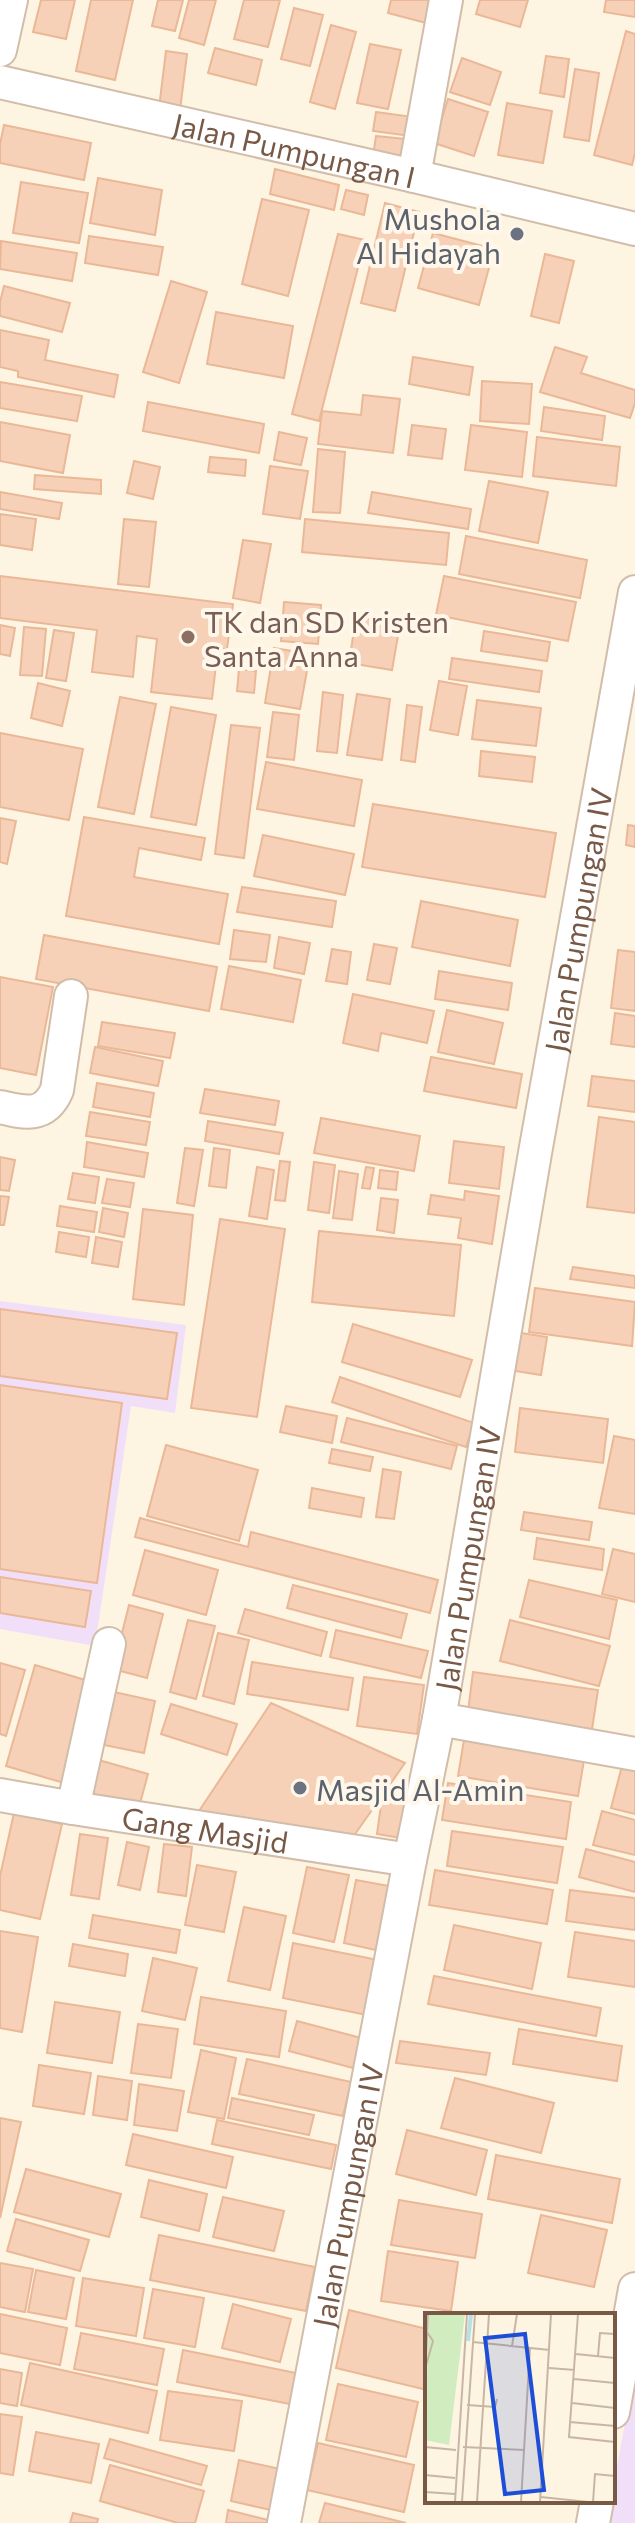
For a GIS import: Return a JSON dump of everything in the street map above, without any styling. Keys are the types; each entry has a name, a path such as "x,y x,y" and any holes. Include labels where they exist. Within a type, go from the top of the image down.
{"street":[{"path":"0,50 11,0"},
{"path":"414,176 446,0"},
{"name":"Jalan Pumpungan I","path":"0,82 635,229"},
{"name":"Jalan Pumpungan IV","path":"284,2523 439,1719 635,592"},
{"path":"0,1107 24,1113 44,1109 52,1101 57,1090 71,996"},
{"path":"73,1808 109,1644"},
{"path":"439,1719 635,1754"},
{"name":"Gang Masjid","path":"0,1795 410,1860"},
{"path":"615,2401 635,2289"},
{"path":"593,2523 597,2503"}],"shaded area":[{"path":"0,1301 186,1325 175,1413 131,1406 95,1646 0,1629"},
{"path":"635,2368 635,2523 607,2523 611,2503 615,2503 615,2477"}],"building":[{"path":"41,0 75,0 66,39 33,32"},
{"path":"91,0 133,0 115,80 76,71"},
{"path":"158,0 183,0 175,31 152,26"},
{"path":"189,0 216,0 204,45 179,38"},
{"path":"244,0 280,0 268,47 234,39"},
{"path":"391,0 438,0 434,25 388,13"},
{"path":"480,0 528,0 520,27 476,14"},
{"path":"606,0 635,0 635,17 604,12"},
{"path":"294,8 323,15 310,66 281,59"},
{"path":"331,25 356,32 335,109 310,102"},
{"path":"626,31 635,34 635,153 632,165 594,155"},
{"path":"370,44 401,50 388,109 357,103"},
{"path":"215,48 262,60 256,85 208,73"},
{"path":"166,51 187,54 180,110 159,108"},
{"path":"546,56 569,59 564,97 540,93"},
{"path":"462,58 501,72 490,105 450,92"},
{"path":"575,69 599,73 589,141 564,137"},
{"path":"448,99 488,112 474,156 434,143"},
{"path":"507,103 552,111 543,163 498,155"},
{"path":"376,112 413,117 410,136 373,131"},
{"path":"4,125 91,143 84,180 0,163"},
{"path":"376,136 405,139 403,159 373,156"},
{"path":"275,169 339,185 334,210 270,194"},
{"path":"98,178 162,190 155,235 90,223"},
{"path":"21,182 88,193 79,243 13,233"},
{"path":"346,190 368,195 364,215 341,209"},
{"path":"262,199 309,210 288,296 242,284"},
{"path":"385,203 419,212 395,311 361,303"},
{"path":"433,233 494,249 479,305 418,288"},
{"path":"338,234 365,240 319,421 292,414"},
{"path":"89,236 163,247 158,275 85,263"},
{"path":"1,241 77,253 72,281 0,269"},
{"path":"545,254 574,261 559,323 531,316"},
{"path":"171,281 207,292 179,383 143,372"},
{"path":"4,286 70,303 62,332 0,316"},
{"path":"216,312 293,326 284,378 207,364"},
{"path":"0,330 49,340 45,360 118,375 114,397 18,377 18,371 0,367"},
{"path":"555,347 587,357 581,373 635,390 630,418 540,392"},
{"path":"413,357 473,367 469,395 409,384"},
{"path":"482,381 532,384 529,424 480,421"},
{"path":"0,382 82,396 77,421 0,408"},
{"path":"363,395 400,399 393,453 318,444 322,411 361,415"},
{"path":"148,402 264,424 259,453 143,431"},
{"path":"544,407 605,416 602,440 541,431"},
{"path":"0,422 70,435 63,473 0,461"},
{"path":"412,425 446,429 442,459 408,455"},
{"path":"471,425 527,432 522,477 465,470"},
{"path":"279,432 307,438 301,465 274,460"},
{"path":"537,437 620,447 616,486 533,476"},
{"path":"318,449 345,452 340,513 313,512"},
{"path":"210,457 246,460 245,476 208,472"},
{"path":"134,461 160,467 153,499 127,493"},
{"path":"270,466 308,471 300,519 263,514"},
{"path":"35,475 101,480 101,494 34,489"},
{"path":"489,481 548,492 538,543 479,531"},
{"path":"0,492 62,503 59,519 0,509"},
{"path":"372,492 471,509 468,529 368,513"},
{"path":"0,514 36,519 32,550 0,545"},
{"path":"124,519 156,522 149,587 118,584"},
{"path":"305,519 449,533 446,565 302,552"},
{"path":"466,536 587,560 580,598 459,574"},
{"path":"243,540 271,544 260,603 233,598"},
{"name":"TK dan SD Kristen Santa Anna","path":"0,576 233,604 227,649 218,648 212,699 151,692 157,639 137,636 133,677 92,672 97,630 0,618"},
{"path":"444,576 576,602 568,641 436,615"},
{"path":"284,602 321,605 318,644 281,641"},
{"path":"356,617 400,624 392,670 349,663"},
{"path":"0,625 15,628 10,656 0,654"},
{"path":"24,627 46,629 42,676 20,675"},
{"path":"54,630 74,633 66,681 46,678"},
{"path":"484,631 550,642 547,661 481,651"},
{"path":"274,648 310,654 300,709 265,703"},
{"path":"452,658 542,671 539,692 449,679"},
{"path":"239,669 256,671 254,693 237,691"},
{"path":"439,681 467,686 458,735 430,730"},
{"path":"38,683 70,691 62,726 31,718"},
{"path":"323,692 343,695 337,753 317,751"},
{"path":"357,694 390,699 382,760 347,755"},
{"path":"120,697 156,704 134,814 98,807"},
{"path":"477,700 541,708 536,746 472,739"},
{"path":"407,705 422,707 415,762 401,760"},
{"path":"171,707 216,715 196,825 151,817"},
{"path":"273,712 299,715 294,760 267,757"},
{"path":"231,725 260,728 244,858 215,854"},
{"path":"0,733 83,749 69,820 0,807"},
{"path":"481,751 535,757 532,782 479,776"},
{"path":"266,762 362,780 354,826 257,809"},
{"path":"373,804 556,833 545,897 362,867"},
{"path":"84,817 205,838 201,860 139,848 134,877 228,894 219,944 66,916"},
{"path":"0,818 16,821 7,864 0,862"},
{"path":"628,825 635,826 635,847 626,845"},
{"path":"263,835 354,854 345,895 254,876"},
{"path":"242,887 336,901 332,927 237,912"},
{"path":"421,901 518,920 510,966 412,947"},
{"path":"234,930 270,935 266,962 230,959"},
{"path":"44,935 217,967 209,1011 36,979"},
{"path":"279,937 310,943 304,974 274,968"},
{"path":"374,944 397,948 390,984 367,980"},
{"path":"332,949 351,952 347,984 326,981"},
{"path":"618,950 635,952 635,1011 611,1008"},
{"path":"229,966 301,980 293,1022 221,1009"},
{"path":"439,971 512,983 508,1010 435,999"},
{"path":"0,977 53,987 36,1075 0,1068"},
{"path":"353,994 434,1011 427,1043 381,1033 378,1051 343,1043"},
{"path":"447,1010 503,1023 494,1064 438,1052"},
{"path":"615,1013 635,1016 635,1047 611,1044"},
{"path":"102,1022 175,1033 170,1058 98,1046"},
{"path":"95,1047 163,1061 158,1086 90,1073"},
{"path":"431,1057 522,1074 516,1108 424,1091"},
{"path":"592,1076 635,1081 635,1112 588,1106"},
{"path":"97,1083 154,1093 150,1117 93,1107"},
{"path":"205,1089 279,1101 275,1125 200,1113"},
{"path":"90,1112 150,1122 146,1145 86,1136"},
{"path":"599,1117 635,1122 635,1213 587,1207"},
{"path":"321,1118 420,1136 414,1171 314,1153"},
{"path":"208,1121 283,1133 279,1154 205,1141"},
{"path":"454,1141 504,1147 499,1189 449,1183"},
{"path":"87,1142 148,1153 144,1177 84,1167"},
{"path":"185,1148 203,1150 194,1206 177,1203"},
{"path":"214,1148 230,1150 226,1188 209,1186"},
{"path":"0,1157 15,1160 9,1191 0,1190"},
{"path":"280,1161 290,1162 285,1201 275,1200"},
{"path":"314,1162 335,1165 329,1213 308,1210"},
{"path":"257,1167 274,1170 267,1219 249,1216"},
{"path":"366,1167 374,1168 370,1189 362,1188"},
{"path":"380,1170 398,1172 396,1190 378,1188"},
{"path":"339,1171 358,1174 352,1220 333,1218"},
{"path":"73,1173 99,1177 95,1203 68,1199"},
{"path":"107,1179 134,1183 130,1207 102,1203"},
{"path":"465,1191 499,1196 492,1244 458,1238 461,1218 428,1214 431,1195 464,1200"},
{"path":"0,1196 9,1197 4,1225 0,1225"},
{"path":"381,1198 398,1200 394,1233 377,1230"},
{"path":"60,1206 97,1212 94,1232 57,1226"},
{"path":"103,1208 128,1213 124,1237 99,1232"},
{"path":"143,1209 193,1215 184,1305 133,1299"},
{"path":"220,1219 285,1229 257,1417 191,1408"},
{"path":"319,1231 461,1245 454,1316 312,1302"},
{"path":"59,1232 89,1237 86,1257 56,1252"},
{"path":"96,1237 122,1242 118,1267 92,1263"},
{"path":"573,1267 635,1276 635,1288 570,1279"},
{"path":"535,1288 635,1302 632,1346 529,1332"},
{"path":"0,1309 177,1333 167,1399 0,1376"},
{"path":"353,1324 472,1360 460,1397 342,1362"},
{"path":"515,1332 547,1337 541,1375 509,1370"},
{"path":"340,1377 474,1423 466,1447 332,1402"},
{"path":"0,1385 122,1403 97,1583 0,1569"},
{"path":"286,1406 337,1416 332,1443 280,1432"},
{"path":"520,1408 608,1419 603,1463 515,1452"},
{"path":"347,1418 457,1446 451,1469 341,1442"},
{"path":"614,1436 635,1440 635,1514 599,1508"},
{"path":"166,1445 258,1470 239,1541 147,1516"},
{"path":"332,1449 373,1457 370,1471 329,1463"},
{"path":"383,1469 401,1472 394,1519 376,1517"},
{"path":"312,1488 364,1498 361,1517 309,1508"},
{"path":"524,1512 592,1522 589,1540 521,1530"},
{"path":"140,1518 248,1547 251,1532 438,1580 430,1613 135,1537"},
{"path":"537,1538 604,1549 602,1570 534,1559"},
{"path":"613,1549 635,1554 635,1602 602,1594"},
{"path":"145,1550 218,1570 206,1615 133,1595"},
{"path":"0,1577 91,1591 85,1627 0,1613"},
{"path":"529,1580 617,1600 609,1639 520,1617"},
{"path":"293,1585 407,1614 401,1638 287,1608"},
{"path":"129,1605 163,1614 147,1678 113,1669"},
{"path":"245,1609 327,1632 321,1656 238,1633"},
{"path":"188,1620 215,1626 196,1699 170,1692"},
{"path":"510,1620 610,1646 599,1686 500,1661"},
{"path":"336,1630 428,1651 421,1678 330,1657"},
{"path":"218,1633 249,1640 234,1704 203,1696"},
{"path":"252,1662 353,1678 348,1710 247,1694"},
{"path":"0,1663 25,1670 6,1736 0,1734"},
{"path":"35,1665 92,1682 64,1783 6,1766"},
{"path":"473,1672 598,1690 591,1736 467,1720"},
{"path":"364,1677 424,1685 417,1734 357,1726"},
{"path":"114,1692 155,1701 144,1753 104,1745"},
{"name":"Masjid Al-Amin","path":"271,1703 405,1763 346,1847 197,1814"},
{"path":"171,1704 237,1724 227,1755 161,1734"},
{"path":"464,1740 584,1760 578,1796 458,1776"},
{"path":"95,1759 148,1774 139,1807 86,1792"},
{"path":"623,1762 635,1765 635,1814 611,1808"},
{"path":"448,1783 571,1802 566,1839 442,1820"},
{"path":"382,1798 407,1802 401,1838 377,1834"},
{"path":"602,1811 635,1820 635,1855 593,1845"},
{"path":"14,1813 62,1824 40,1919 0,1910 0,1876"},
{"path":"452,1831 563,1847 557,1883 447,1866"},
{"path":"80,1834 108,1838 99,1899 71,1895"},
{"path":"127,1842 149,1847 140,1890 118,1885"},
{"path":"164,1844 192,1847 186,1896 158,1892"},
{"path":"586,1849 635,1862 635,1892 579,1877"},
{"path":"197,1865 236,1872 224,1932 185,1925"},
{"path":"307,1867 349,1875 334,1942 293,1933"},
{"path":"435,1870 553,1890 547,1924 429,1905"},
{"path":"356,1880 389,1886 376,1950 344,1943"},
{"path":"570,1890 635,1898 635,1930 566,1921"},
{"path":"244,1907 286,1916 270,1990 228,1981"},
{"path":"93,1915 180,1930 176,1953 89,1938"},
{"path":"454,1925 541,1943 532,1989 444,1970"},
{"path":"0,1931 38,1937 22,2032 0,2028"},
{"path":"575,1932 635,1941 635,1987 568,1977"},
{"path":"293,1943 383,1961 372,2016 283,1998"},
{"path":"73,1944 128,1954 125,1976 69,1966"},
{"path":"153,1958 197,1968 185,2020 142,2011"},
{"path":"434,1976 601,2008 596,2036 428,2004"},
{"path":"201,1997 286,2011 279,2057 194,2044"},
{"path":"55,2002 120,2012 112,2063 47,2053"},
{"path":"297,2021 361,2038 353,2068 289,2051"},
{"path":"138,2024 178,2029 171,2078 131,2073"},
{"path":"519,2029 622,2046 617,2081 513,2064"},
{"path":"400,2041 490,2053 486,2075 396,2063"},
{"path":"201,2050 236,2058 224,2119 188,2112"},
{"path":"247,2059 351,2082 343,2116 239,2094"},
{"path":"39,2065 91,2073 84,2114 33,2106"},
{"path":"98,2076 132,2081 127,2120 93,2115"},
{"path":"455,2078 554,2103 541,2153 441,2128"},
{"path":"139,2084 184,2091 177,2131 134,2125"},
{"path":"232,2098 314,2115 309,2135 228,2118"},
{"path":"0,2118 21,2122 0,2218"},
{"path":"217,2120 336,2145 331,2169 212,2144"},
{"path":"407,2130 487,2150 476,2195 396,2174"},
{"path":"133,2134 233,2157 226,2188 126,2165"},
{"path":"496,2155 620,2179 612,2223 488,2199"},
{"path":"26,2169 121,2194 109,2237 14,2212"},
{"path":"149,2180 207,2194 199,2231 141,2217"},
{"path":"223,2197 284,2211 274,2251 213,2237"},
{"path":"399,2200 482,2214 475,2258 391,2245"},
{"path":"541,2215 607,2230 594,2287 528,2273"},
{"path":"16,2219 89,2240 80,2271 7,2251"},
{"path":"159,2235 315,2267 306,2311 150,2280"},
{"path":"388,2251 458,2262 451,2311 381,2301"},
{"path":"0,2263 33,2269 25,2312 0,2307"},
{"path":"36,2270 74,2278 66,2319 28,2312"},
{"path":"83,2278 144,2288 136,2336 76,2326"},
{"path":"153,2289 204,2298 195,2347 144,2338"},
{"path":"233,2304 291,2319 280,2362 222,2348"},
{"path":"349,2310 425,2329 425,2390 336,2368"},
{"path":"0,2314 67,2328 60,2365 0,2353"},
{"path":"81,2333 164,2349 157,2385 74,2369"},
{"path":"183,2350 296,2373 290,2404 177,2382"},
{"path":"30,2363 157,2391 148,2433 21,2405"},
{"path":"0,2369 22,2373 17,2406 0,2403"},
{"path":"338,2384 418,2402 406,2457 326,2440"},
{"path":"168,2391 242,2401 234,2451 160,2440"},
{"path":"0,2414 22,2417 13,2475 0,2473"},
{"path":"36,2432 99,2444 91,2483 29,2471"},
{"path":"110,2439 207,2466 201,2485 104,2458"},
{"path":"318,2443 414,2465 404,2512 307,2490"},
{"path":"239,2460 280,2469 271,2510 231,2501"},
{"path":"110,2465 204,2491 195,2523 178,2523 100,2501"},
{"path":"325,2503 406,2523 319,2523"},
{"path":"228,2510 272,2521 226,2523"},
{"path":"73,2513 98,2519 97,2523 70,2523"}],"place":[{"name":"Mushola Al Hidayah","path":"517,234"},
{"name":"TK dan SD Kristen Santa Anna","path":"188,637"},
{"name":"Masjid Al-Amin","path":"300,1788"}]}
